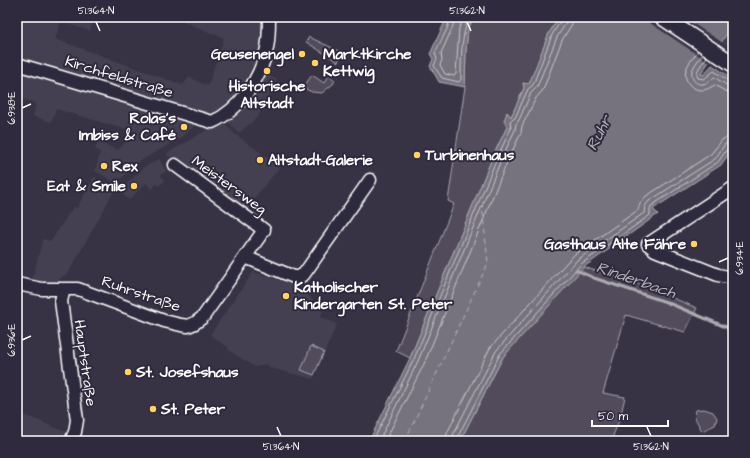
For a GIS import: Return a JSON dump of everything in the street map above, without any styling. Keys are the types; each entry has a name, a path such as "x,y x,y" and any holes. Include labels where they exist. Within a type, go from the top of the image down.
{"main road":[{"path":"662,17 733,64"}],"street":[{"name":"Kirchfeldstraße","path":"17,64 212,122 221,118 235,108 254,81 267,48 268,17"},
{"name":"Meistersweg","path":"175,165 264,230"},
{"path":"245,257 294,277 299,277 304,274 370,180"},
{"path":"733,188 648,244 655,250 718,275 733,278"},
{"name":"Ruhrstraße","path":"17,284 42,289 78,289 164,321 188,326 195,324 203,317 264,230"},
{"name":"Hauptstraße","path":"64,289 61,301 77,420 75,432 71,441"}],"shaded area":[{"path":"20,17 57,22 43,17 94,17 90,31 61,22 55,39 183,85 189,77 208,86 224,38 184,22 184,17 265,17 263,47 256,67 242,92 226,110 211,118 17,62 17,27"},
{"path":"474,17 559,17 549,33 529,85 523,83 524,88 511,117 507,112 507,127 493,156 410,358 396,351 454,204 448,201 465,87 468,29"},
{"path":"733,24 733,50 721,42"},
{"path":"309,37 339,51 341,55 338,62 306,42"},
{"path":"17,68 197,124 182,137 140,161 116,183 95,171 100,152 95,149 98,142 118,150 135,132 56,109 51,122 33,116 36,103 17,98"},
{"path":"263,72 277,80 257,118 239,133 226,120"},
{"path":"312,75 324,83 329,76 335,80 333,84 322,93 312,92 303,88"},
{"path":"222,121 235,134 280,167 259,192 245,212 199,180 166,154"},
{"path":"159,159 166,171 160,175 165,180 159,186 157,184 152,189 146,183 129,200 120,191 143,168"},
{"path":"94,177 115,189 69,272 54,283 32,280 43,239 51,241 73,207 77,208"},
{"path":"583,267 634,282 697,308 685,332 626,315 603,393 625,397 620,418 611,441 460,441 503,357"},
{"path":"253,272 300,287 323,311 320,317 337,324 313,379 270,368 267,364 255,367 228,350 229,348 210,335"},
{"path":"311,346 324,352 314,375 301,370"},
{"path":"704,409 713,412 717,418 715,425 702,431 695,418 696,410"},
{"path":"17,412 66,432 62,441 17,441"}],"water":[{"path":"447,17 474,17 468,29 465,87 439,82 430,66 433,59 430,54"},
{"name":"Ruhr","path":"559,17 733,17 733,24 701,74 704,74 712,65 733,79 733,148 721,165 653,209 658,214 584,267 503,357 460,441 369,441 410,358 493,156 507,127 504,121 507,112 511,117 524,88 523,83 529,84 549,33"}],"pier":[{"path":"641,17 683,17 723,43 710,63"}],"waterway":[{"name":"Rinderbach","path":"576,270 594,278 666,302 733,330"}],"ferry route":[{"path":"405,441 488,263 482,205"}],"place":[{"name":"Geusenengel","path":"302,54"},
{"name":"Marktkirche Kettwig","path":"315,63"},
{"name":"Historische Altstadt","path":"267,71"},
{"name":"Rolas's Imbiss & Café","path":"184,127"},
{"name":"Turbinenhaus","path":"417,155"},
{"name":"Altstadt-Galerie","path":"260,160"},
{"name":"Rex","path":"104,166"},
{"name":"Eat & Smile","path":"134,186"},
{"name":"Gasthaus Alte Fähre","path":"694,244"},
{"name":"Katholischer Kindergarten St. Peter","path":"286,296"},
{"name":"St. Josefshaus","path":"128,372"},
{"name":"St. Peter","path":"153,409"}]}
